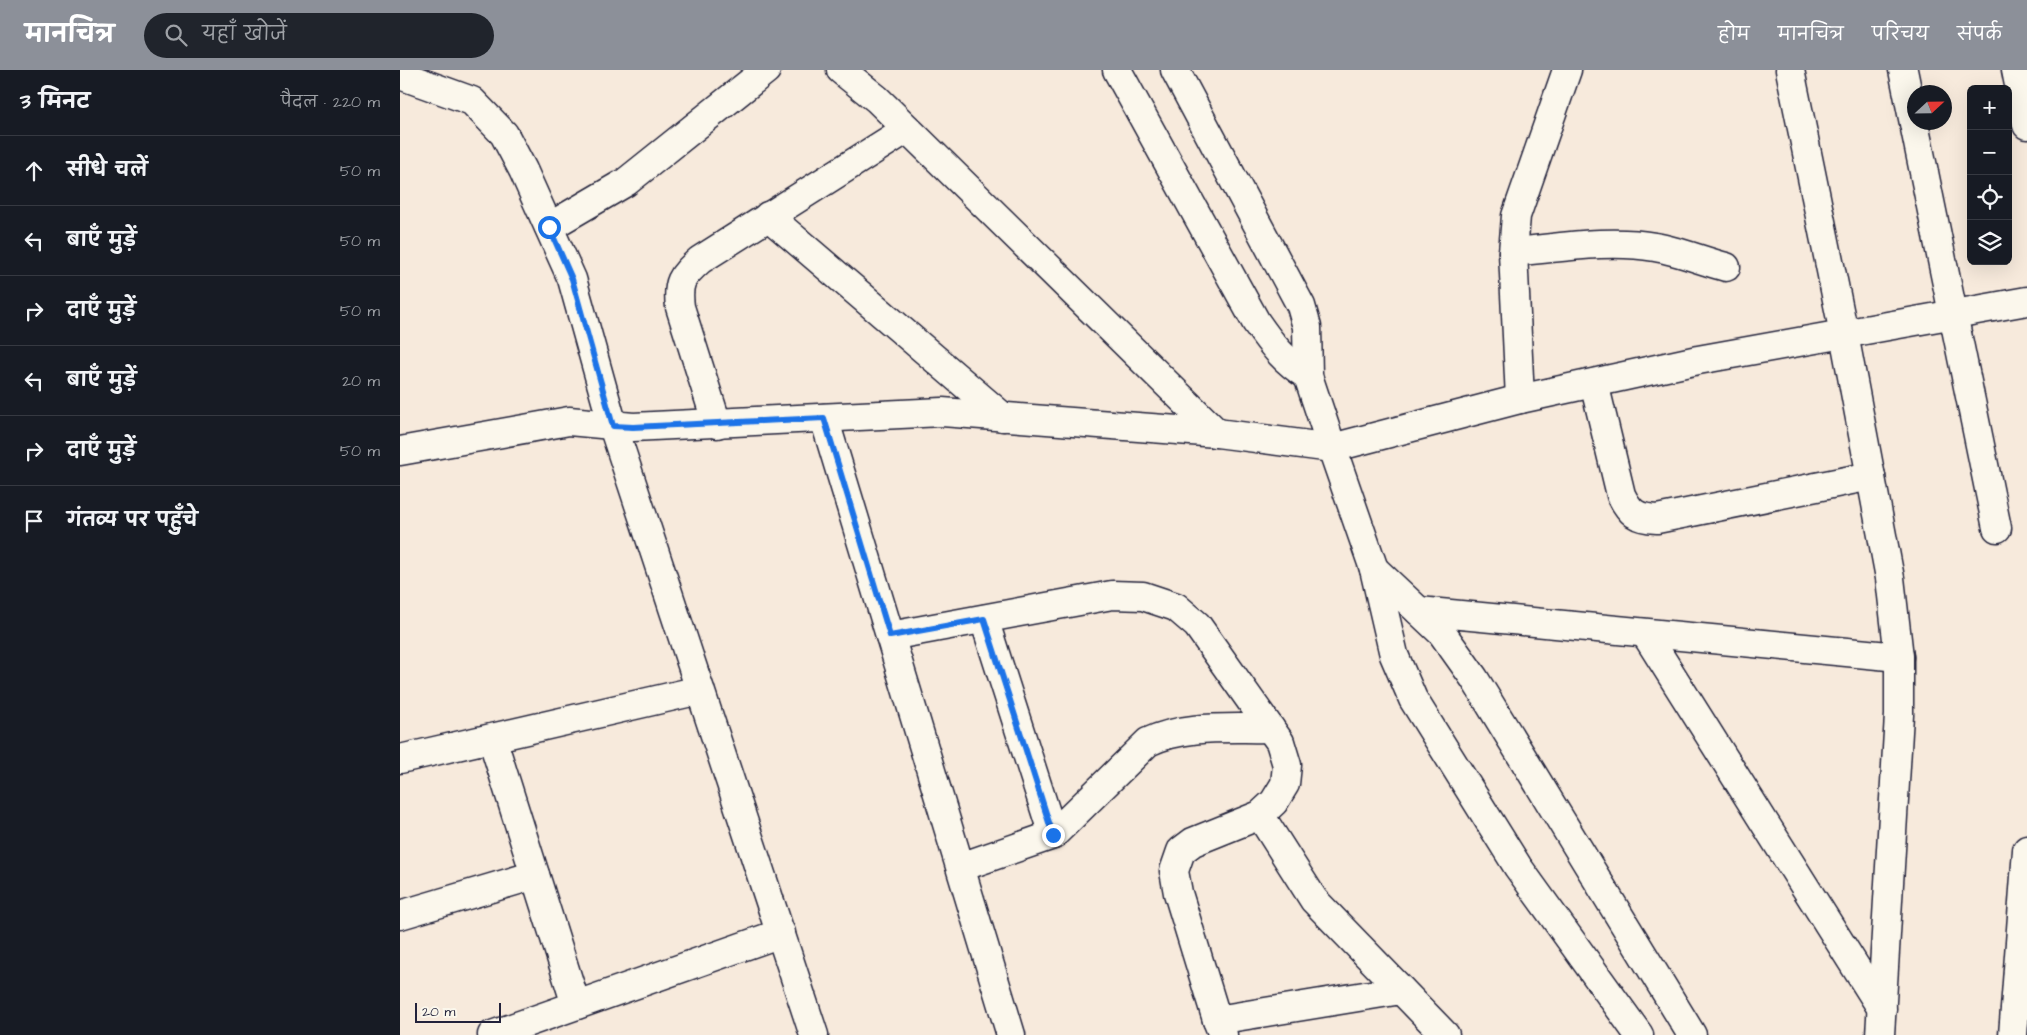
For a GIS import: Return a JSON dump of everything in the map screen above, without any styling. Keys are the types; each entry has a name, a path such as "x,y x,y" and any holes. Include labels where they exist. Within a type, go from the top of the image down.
{"street":[{"path":"549,227 626,182 766,70"},
{"path":"841,70 878,100 1217,433"},
{"path":"1175,70 1301,306 1307,327 1308,376 1374,569 1394,655 1413,700 1518,867 1639,1035"},
{"path":"1520,399 1513,252 1516,216 1567,70"},
{"path":"1790,70 1844,334 1890,578 1899,657 1899,715 1881,1022"},
{"path":"1903,70 1997,528"},
{"path":"2016,70 2027,125"},
{"path":"1124,72 1256,322 1290,365 1308,376"},
{"path":"400,75 472,101 504,134 523,170 572,279 613,426 814,1035"},
{"path":"717,424 680,307 678,289 686,273 700,260 907,129"},
{"path":"768,216 1003,417"},
{"path":"1513,252 1597,244 1631,245 1656,247 1726,267"},
{"path":"400,452 569,421 633,427 942,412 1217,433 1332,448 1520,399 1698,360 2027,301"},
{"path":"1594,383 1621,495 1628,508 1641,518 1657,519 1871,476"},
{"path":"824,418 1012,1035"},
{"path":"1374,569 1442,633 1474,678 1692,1035"},
{"path":"890,636 1112,595 1143,596 1176,607 1197,625 1280,742 1288,765 1285,784 1274,802 1260,815 1193,842 1181,851 1174,872 1178,893 1220,1028 1401,990"},
{"path":"1419,611 1899,657"},
{"path":"984,619 1053,835"},
{"path":"1646,632 1881,1022"},
{"path":"400,759 700,690"},
{"path":"960,867 1053,835 1148,742 1164,734 1184,730 1270,728"},
{"path":"492,738 576,1005"},
{"path":"1260,815 1314,900 1445,1035"},
{"path":"2013,1035 2027,850"},
{"path":"400,915 535,875"},
{"path":"492,1035 780,933"}],"route":[{"path":"549,227 572,279 613,426 633,427 824,418 890,636 984,619 1053,835"}]}
